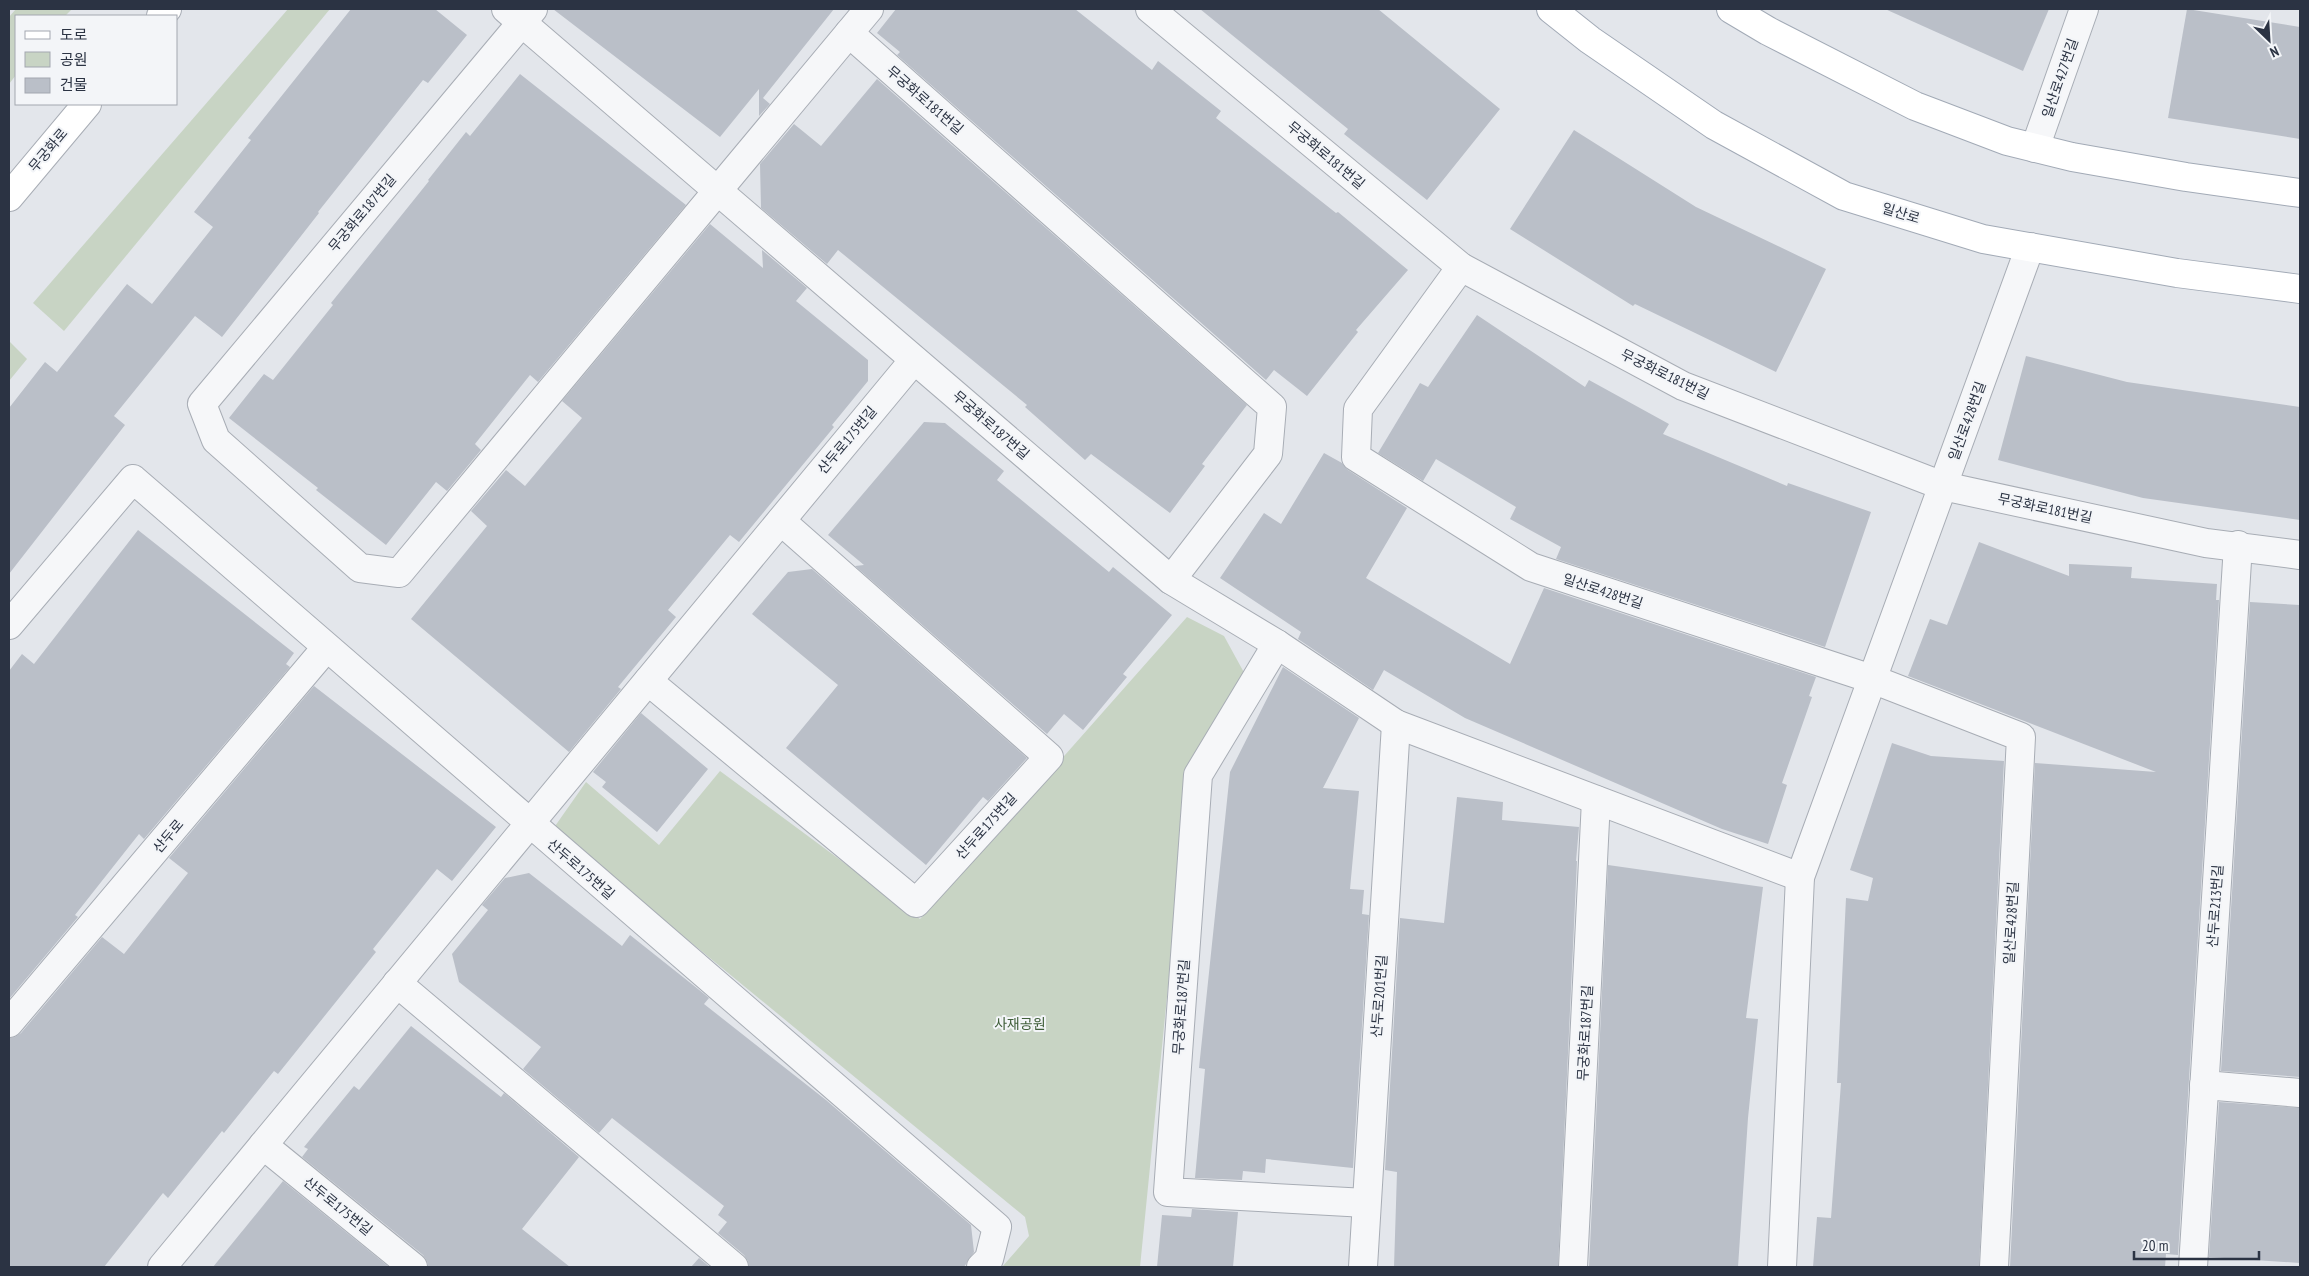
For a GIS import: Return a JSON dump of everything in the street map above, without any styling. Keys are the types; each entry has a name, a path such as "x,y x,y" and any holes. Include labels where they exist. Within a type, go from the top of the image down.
{"main road":[{"name":"일산로","path":"1551,9 1590,40 1714,125 1844,196 1983,239 2177,273 2300,289"},
{"path":"1731,9 1768,31 1915,106 2007,141 2072,157 2186,177 2300,193"},
{"name":"무궁화로","path":"9,197 86,105"}],"street":[{"path":"716,190 869,9"},
{"name":"무궁화로181번길","path":"1150,9 1461,267 1682,386 1943,486 2206,543 2300,555"},
{"name":"일산로427번길","path":"2035,148 2084,9"},
{"name":"무궁화로187번길","path":"716,190 399,573 360,568 216,440 202,404 520,13 716,190 1171,580 1277,644 1396,724 1800,877"},
{"name":"무궁화로181번길","path":"848,33 1272,407 1268,454 1171,580"},
{"name":"일산로428번길","path":"1782,1267 1800,877 2030,248"},
{"name":"일산로428번길","path":"1461,267 1358,409 1356,457 1531,567 1872,679 2021,737 1994,1267"},
{"name":"산두로175번길","path":"162,1267 914,360"},
{"path":"9,625 133,479 529,824"},
{"name":"산두로175번길","path":"648,681 916,903 1049,757 781,521"},
{"name":"산두로213번길","path":"2193,1267 2238,546"},
{"name":"무궁화로187번길","path":"1277,644 1198,775 1168,1192 1366,1203"},
{"name":"산두로","path":"9,1024 326,648"},
{"name":"산두로201번길","path":"1363,1267 1396,724"},
{"name":"무궁화로187번길","path":"1573,1267 1596,800"},
{"name":"산두로175번길","path":"529,824 997,1228 988,1259 982,1267"},
{"path":"397,983 734,1267"},
{"path":"2204,1085 2300,1093"},
{"name":"산두로175번길","path":"263,1145 413,1267"}],"green space":[{"path":"16,9 72,9 66,15 15,15 15,76 9,84 9,17"},
{"path":"288,9 330,9 64,331 33,303"},
{"path":"9,341 27,359 9,381"},
{"name":"사재공원","path":"1187,617 1224,636 1247,678 1189,776 1140,1267 1002,1267 1029,1236 1025,1217 553,829 586,782 659,845 720,771 920,919"}],"building":[{"path":"351,9 435,9 467,35 428,83 423,80 222,337 195,316 114,416 125,425 9,574 9,408 45,362 57,372 127,284 152,304 213,227 194,212 251,140 248,138"},
{"path":"553,9 834,9 763,98 770,104 759,116 759,89 720,137"},
{"path":"896,9 1075,9 1152,70 1158,61 1221,111 1216,118 1336,213 1338,212 1408,270 1356,330 1358,332 1307,396 1274,370 1266,380 897,55 900,52 877,33"},
{"path":"1200,9 1378,9 1500,109 1427,200 1344,134 1348,129"},
{"path":"1885,9 2049,9 2023,71"},
{"path":"2187,9 2300,27 2300,139 2168,118"},
{"path":"520,74 686,205 538,382 530,375 475,444 481,450 447,491 436,482 386,545 316,490 318,488 229,418 264,374 273,380 333,305 331,303 466,132 470,136"},
{"path":"877,79 1247,405 1202,464 1205,466 1170,513 1091,454 1085,460 1025,407 1027,405 838,250 827,264 761,208 760,164 794,124 821,146"},
{"path":"1574,130 1696,207 1826,269 1776,372 1635,304 1633,306 1510,229"},
{"path":"710,224 763,268 762,250 807,288 796,301 868,360 868,381 832,425 834,427 739,542 730,535 668,610 676,617 618,687 621,689 569,752 411,619 487,526 471,511 506,470 525,486 582,418 562,401"},
{"path":"1477,315 1585,387 1589,380 1669,424 1663,434 1787,486 1788,483 1871,512 1825,647 1556,559 1561,547 1510,519 1516,507 1436,459 1423,481 1378,453 1420,383 1428,387"},
{"path":"2026,356 2127,382 2300,407 2300,520 2143,498 1998,460"},
{"path":"924,422 945,423 1004,471 997,480 1109,572 1113,567 1172,615 1123,674 1127,677 1083,730 1064,714 1047,734 855,566 864,565 828,535"},
{"path":"1324,453 1342,463 1348,470 1407,508 1366,578 1510,664 1544,588 1816,677 1809,696 1812,697 1782,783 1787,785 1768,844 1722,829 1465,718 1384,670 1373,690 1298,639 1301,632 1220,578 1264,513 1281,524"},
{"path":"138,530 294,653 286,664 290,667 144,839 139,834 75,915 78,917 9,999 9,671 22,654 34,664"},
{"path":"1979,542 2069,576 2069,564 2132,567 2131,578 2217,584 2216,600 2219,600 2178,1255 2166,1254 2165,1267 2010,1267 2035,763 2156,772 1908,676 1930,619 1947,625"},
{"path":"812,569 1027,758 988,801 983,797 926,865 786,748 838,685 752,614 788,572"},
{"path":"2250,602 2300,605 2300,1077 2221,1071"},
{"path":"1283,667 1359,718 1323,788 1359,791 1350,889 1364,890 1362,914 1369,915 1353,1168 1266,1159 1265,1173 1243,1171 1242,1180 1195,1178 1205,1069 1199,1068 1230,772"},
{"path":"314,686 496,827 452,881 437,869 373,949 376,952 278,1074 274,1071 168,1198 163,1193 104,1267 9,1267 9,1038 21,1033 102,937 124,954 188,873 169,858"},
{"path":"641,713 708,769 657,832 602,787 606,782 593,772"},
{"path":"1892,743 1931,756 2004,761 1979,1267 1813,1267 1817,1217 1831,1218 1841,1083 1837,1083 1846,898 1868,901 1873,878 1850,870"},
{"path":"1457,797 1503,802 1502,820 1579,827 1558,1267 1394,1267 1397,1172 1385,1170 1400,918 1444,923"},
{"path":"1608,865 1763,887 1746,1018 1758,1019 1748,1118 1738,1267 1589,1267"},
{"path":"529,873 622,946 630,935 698,989 709,998 704,1004 826,1100 971,1225 974,1252 964,1267 749,1267 744,1255 718,1233 727,1222 718,1215 724,1206 612,1118 599,1133 523,1069 541,1047 459,982 452,954 488,910 482,905 505,878"},
{"path":"411,1026 501,1097 504,1093 579,1157 522,1229 570,1267 428,1267 423,1255 302,1157 308,1149 304,1147 354,1086 359,1090"},
{"path":"2219,1102 2300,1108 2300,1263 2209,1257"},
{"path":"283,1181 389,1267 213,1267"},
{"path":"1192,1209 1238,1212 1233,1267 1157,1267 1162,1215 1191,1217"},
{"path":"699,1258 710,1267 691,1267"}]}
